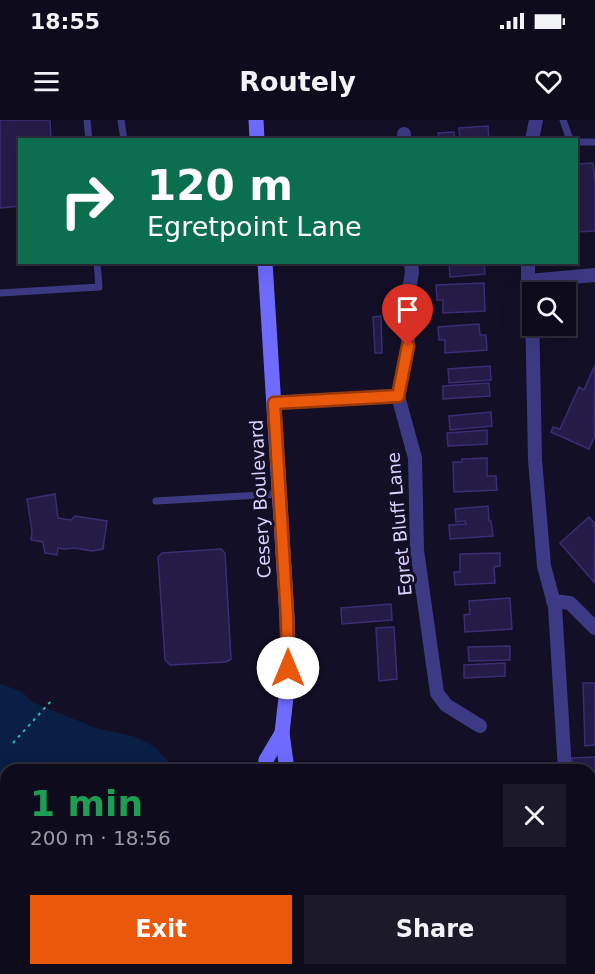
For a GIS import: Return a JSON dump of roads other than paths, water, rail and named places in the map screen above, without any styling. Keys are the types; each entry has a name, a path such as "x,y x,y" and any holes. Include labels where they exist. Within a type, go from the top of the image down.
{"main road":[{"path":"256,120 257,138"},
{"name":"Cesery Boulevard","path":"265,264 288,655 282,733 286,764"},
{"name":"Cesery Boulevard","path":"266,764 282,733"}],"street":[{"path":"532,138 536,120"},
{"name":"Egret Bluff Lane","path":"411,264 407,302 408,346 398,396 415,458 417,550 437,693 446,705 480,726"},
{"path":"528,264 532,306 535,460 544,567 555,607 565,764"},
{"path":"528,281 595,275"},
{"path":"274,403 398,396"},
{"path":"553,601 570,603 595,628"}],"lane":[{"path":"87,120 89,138"},
{"path":"121,120 124,138"},
{"path":"562,120 570,138"},
{"path":"578,141 595,142"},
{"path":"0,293 99,286 97,264"},
{"path":"156,501 279,494"}],"water":[{"path":"0,684 21,691 32,702 96,728 133,736 148,743 170,764 0,764"}]}
